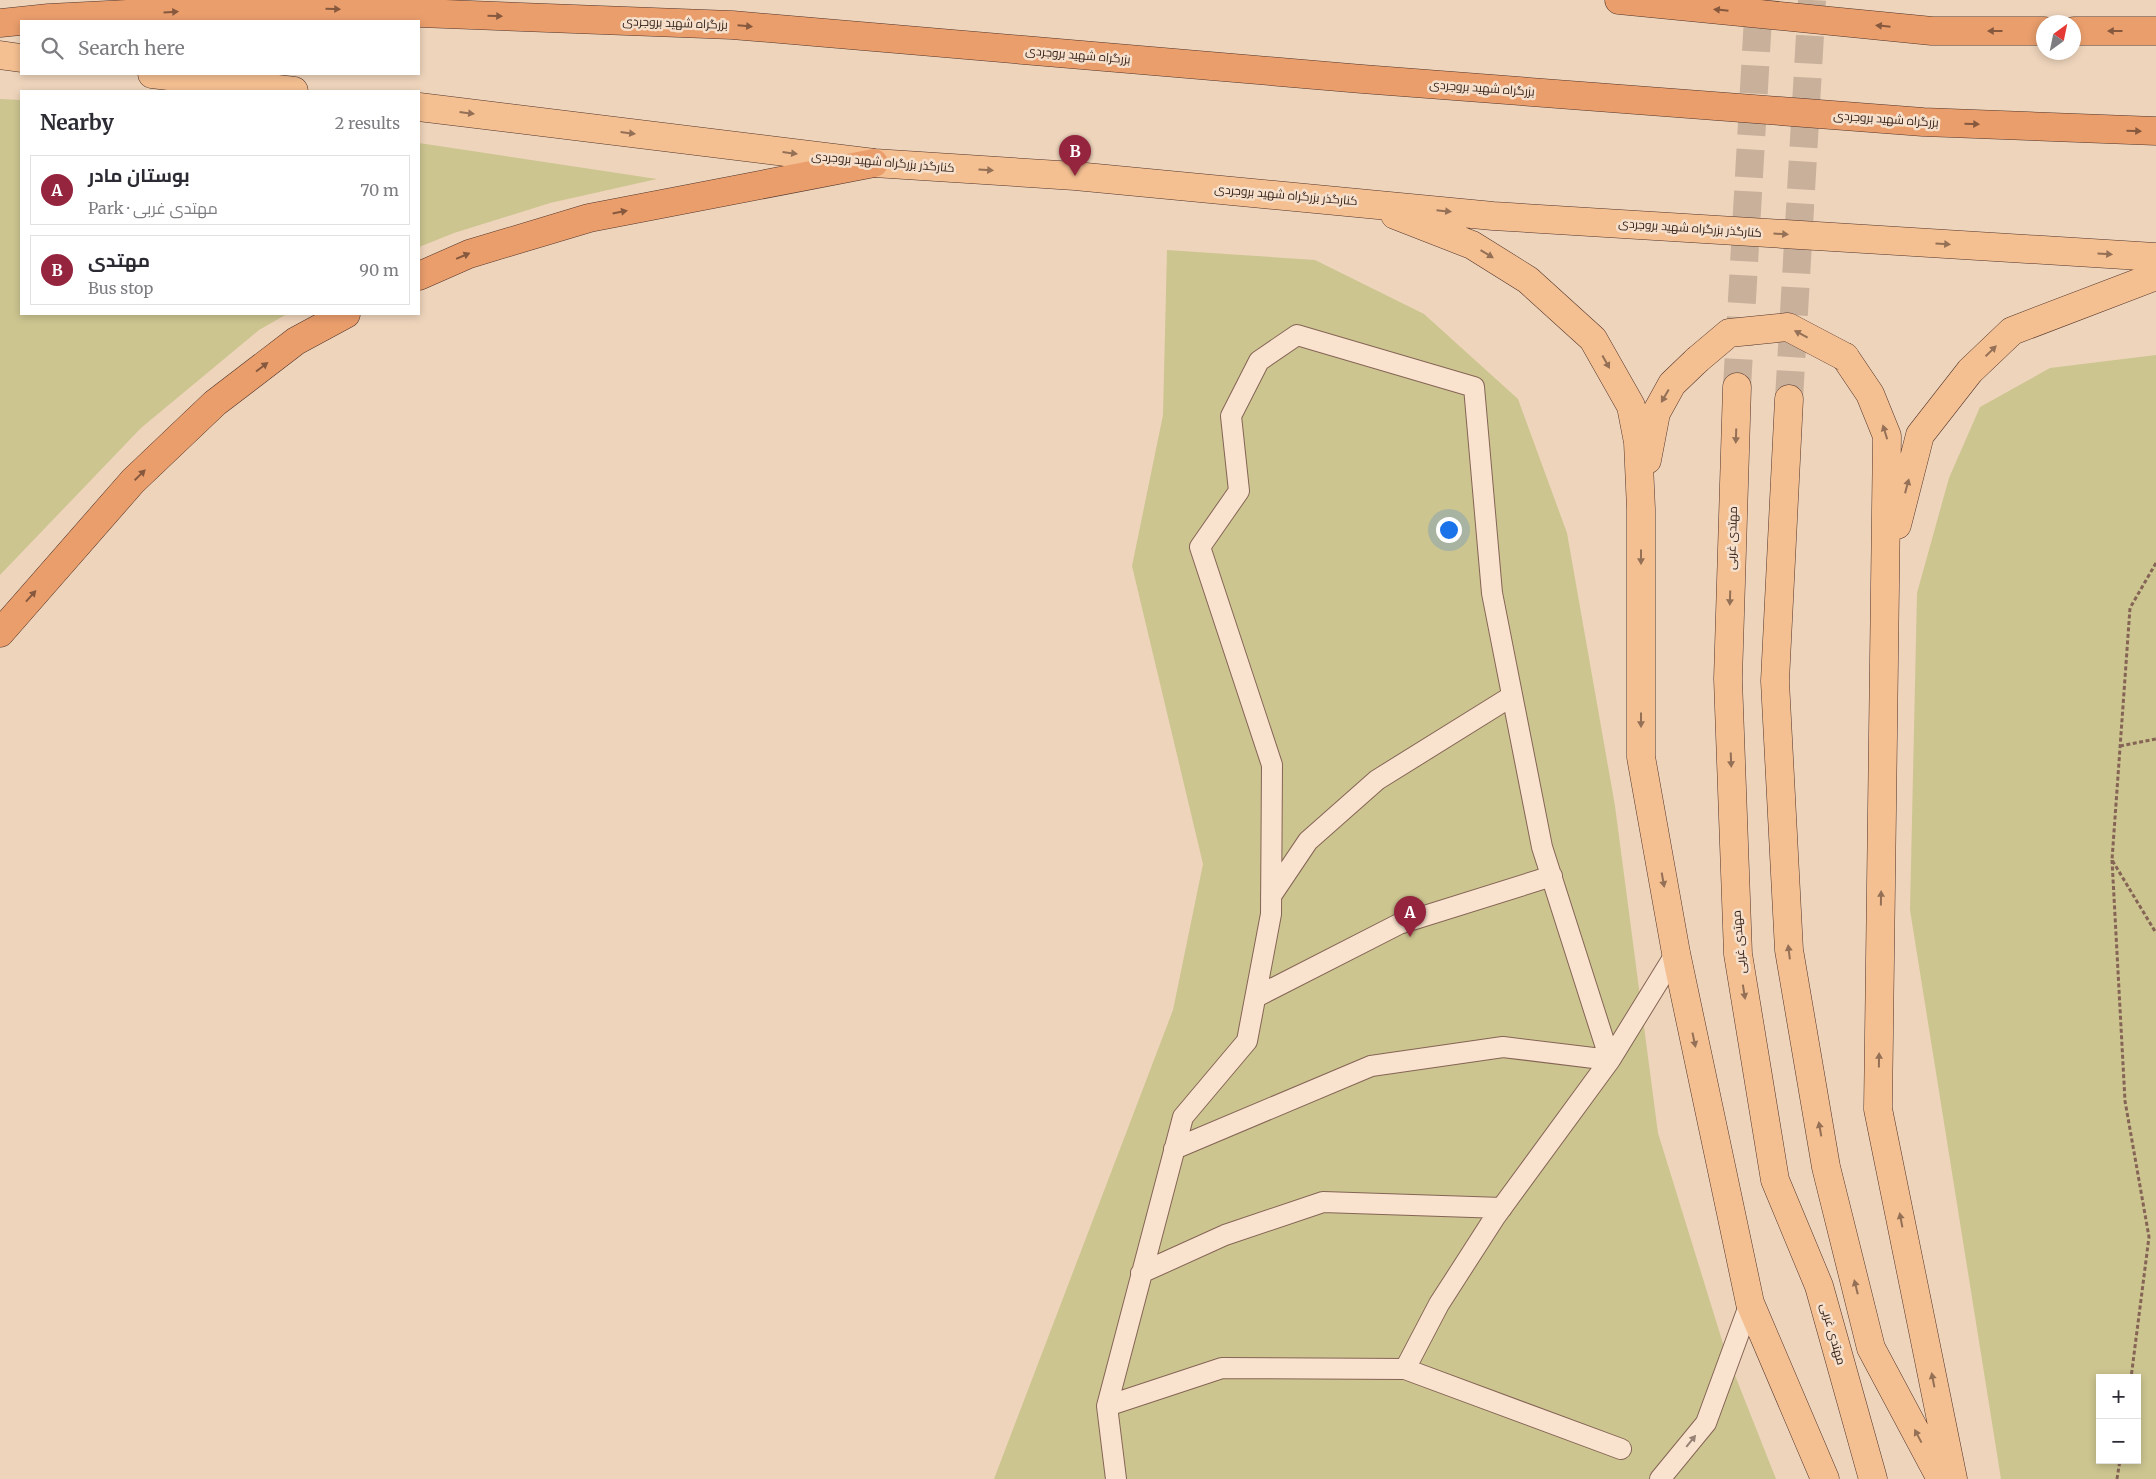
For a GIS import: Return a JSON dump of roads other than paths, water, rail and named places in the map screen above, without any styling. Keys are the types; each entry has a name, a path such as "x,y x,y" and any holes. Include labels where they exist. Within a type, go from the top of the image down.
{"highway":[{"path":"1619,0 1932,31 2036,31"},
{"name":"بزرگراه شهید بروجردی","path":"39,20 263,7 732,25 1362,79 1923,122 2156,131"},
{"name":"بزرگراه شهید بروجردی","path":"0,24 20,22"},
{"path":"2081,31 2156,31"},
{"path":"420,276 469,254 589,218 874,163"},
{"path":"0,633 133,481 215,403 296,341 344,315"}],"main road":[{"path":"0,55 20,58"},
{"path":"160,75 286,90"},
{"name":"کنارگذر بزرگراه شهید بروجردی","path":"420,107 874,163 1074,176 1493,216 2156,257"},
{"path":"1361,202 1472,245 1528,280 1593,340 1631,406 1638,442 1641,509 1641,757 1676,954 1750,1303 1825,1479"},
{"path":"1885,567 1920,436 1970,371 2012,330 2156,276"},
{"path":"1641,509 1656,412 1672,384 1729,333 1788,328 1844,357 1870,394 1888,436 1878,1109 1953,1479"},
{"name":"مهتدی غربی","path":"1737,387 1728,679 1738,954 1775,1180 1819,1286 1873,1479"},
{"path":"1789,399 1775,681 1789,950 1826,1167 1871,1348 1941,1479"}],"lane":[{"path":"1116,1479 1107,1406 1174,1149 1183,1117 1247,1041 1271,914 1272,765 1200,548 1239,491 1231,416 1259,361 1296,335 1474,387 1492,593 1542,848 1610,1060"},
{"path":"1271,896 1308,841 1377,780 1512,696"},
{"path":"1256,997 1399,924 1552,876"},
{"path":"1404,1368 1439,1304 1502,1208 1610,1060 1676,954"},
{"path":"1174,1149 1371,1066 1503,1047 1610,1060"},
{"path":"1142,1273 1225,1235 1323,1202 1502,1208"},
{"path":"1660,1479 1706,1423 1750,1303"},
{"path":"1107,1406 1222,1368 1404,1368 1621,1448"}],"tunnel":[{"path":"1737,387 1759,0"},
{"path":"1789,399 1812,0"}],"place":[{"name":"مهتدی","path":"1075,176"},
{"name":"بوستان مادر","path":"1410,937"}]}
